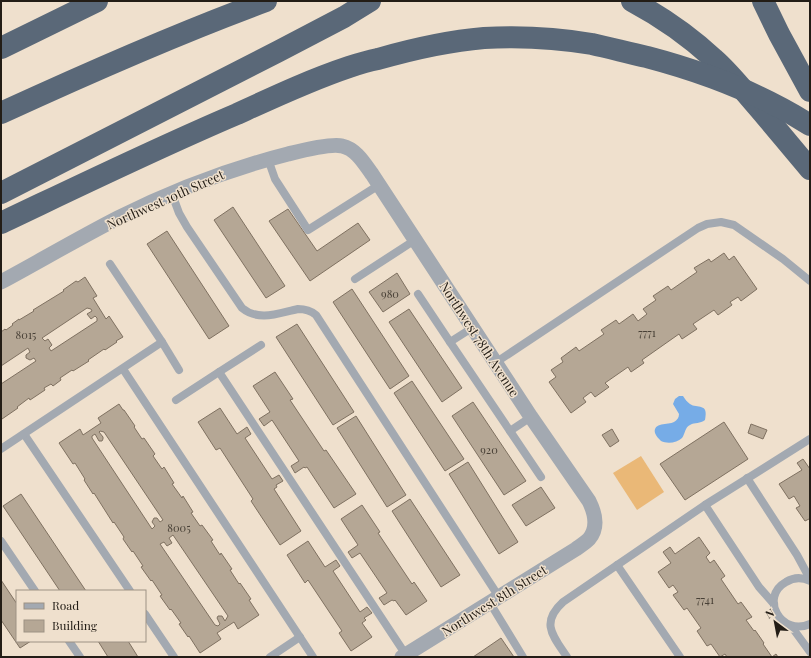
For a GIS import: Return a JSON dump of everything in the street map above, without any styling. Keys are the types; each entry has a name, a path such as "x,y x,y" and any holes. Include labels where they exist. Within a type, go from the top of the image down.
{"highway":[{"path":"1,48 97,1"},
{"path":"1,113 79,77 212,21 266,1"},
{"path":"1,193 279,51 344,17 370,1"},
{"path":"632,1 677,28 714,59 733,77 810,169"},
{"path":"763,1 810,91"},
{"path":"1,223 206,127 305,84 349,67 402,52 447,42 486,38 524,37 591,44 690,69 712,77 777,106 810,125"}],"street":[{"name":"Northwest 10th Street","path":"1,282 119,218 215,176 268,159 305,150 340,145"},
{"name":"Northwest 78th Avenue","path":"340,145 346,147 360,158 379,185 531,417 585,495 595,515 595,527 586,542"},
{"name":"Northwest 8th Street","path":"404,656 586,542"}],"lane":[{"path":"268,159 275,179 308,230 379,185"},
{"path":"172,194 179,213 187,227 242,308 248,313 262,316 298,309 311,311 316,315 494,600 523,657"},
{"path":"495,362 691,232 707,224 721,222 734,225 783,259 810,281"},
{"path":"355,279 415,240"},
{"path":"110,264 179,370"},
{"path":"418,294 541,477"},
{"path":"450,342 472,328"},
{"path":"1,449 162,342"},
{"path":"176,400 261,345"},
{"path":"123,369 300,637 310,655"},
{"path":"219,372 404,656"},
{"path":"510,431 531,417"},
{"path":"24,434 129,590"},
{"path":"567,657 551,632 550,624 556,608 705,505 810,439"},
{"path":"747,478 797,555 810,580"},
{"path":"705,505 759,587 774,604"},
{"path":"1,541 34,590"},
{"path":"618,565 680,657"},
{"path":"810,580 804,578 789,580 782,584 774,596 775,611 784,623 798,627 810,624"},
{"path":"146,615 174,657"},
{"path":"791,626 810,652"},
{"path":"270,657 300,637"},
{"path":"70,642 80,657"}],"shaded area":[{"path":"641,456 664,492 637,510 613,473"}],"water":[{"path":"679,396 683,396 690,404 704,408 706,414 705,420 688,426 682,438 677,441 663,442 655,433 655,429 659,425 671,423 678,419 679,414 673,404 675,399"}],"building":[{"path":"233,207 285,286 266,298 214,220"},
{"path":"288,209 317,251 358,223 370,240 310,281 269,221"},
{"path":"167,231 229,326 209,339 147,244"},
{"path":"724,253 729,260 734,256 757,289 741,301 738,297 730,302 732,305 718,315 714,310 693,324 697,329 682,339 679,334 642,360 644,363 631,372 628,367 605,383 609,387 595,397 591,392 583,398 586,402 571,413 549,382 556,377 551,370 563,362 561,358 576,347 579,351 604,334 601,330 616,320 619,324 633,314 638,321 647,314 643,309 656,300 653,296 668,286 671,290 697,272 694,268 709,259 711,262"},
{"path":"397,273 410,294 383,312 369,292"},
{"path":"85,277 97,296 93,298 106,319 109,316 123,337 88,360 89,361 60,378 61,380 53,386 51,384 30,400 29,398 2,419 1,384 36,361 34,358 30,360 26,358 26,355 30,352 28,348 1,366 1,332 64,291 63,290 76,281 78,282","holes":["87,308 91,309 92,311 87,314 91,319 95,316 97,321 51,351 49,348 52,345 48,339 45,341 42,338"]},
{"path":"352,289 409,376 390,389 333,302"},
{"path":"409,309 462,388 442,402 389,322"},
{"path":"297,324 354,412 333,425 276,337"},
{"path":"275,372 293,399 290,400 324,451 326,450 356,494 334,508 307,467 304,467 295,473 291,466 299,461 272,420 264,426 259,419 270,412 253,386"},
{"path":"412,381 464,459 445,471 394,393"},
{"path":"473,402 526,481 504,495 452,416"},
{"path":"119,404 124,410 142,439 144,438 155,454 153,456 162,469 164,467 174,483 172,484 182,498 183,496 193,512 191,513 200,526 202,525 213,540 211,541 232,569 230,570 251,599 249,600 259,615 238,629 234,622 217,633 221,639 200,653 179,624 181,623 160,596 162,595 141,567 143,566 123,539 124,537 114,522 113,523 94,493 93,494 75,463 73,464 59,443 80,429 83,435 101,423 98,418","holes":["99,432 104,432 163,520 160,522 157,518 154,518 152,522 155,526 152,529 92,438 95,434 99,441 102,441 103,437","173,535 228,616 225,621 222,616 218,616 217,618 220,624 218,626 215,625 160,544 164,542 167,546 172,543 169,538"]},
{"path":"220,408 237,434 247,427 251,434 245,438 272,479 279,475 283,481 276,485 277,487 274,489 301,531 280,545 251,501 253,499 220,448 216,450 198,422"},
{"path":"356,416 406,495 387,507 337,428"},
{"path":"724,422 748,459 685,500 660,464"},
{"path":"751,424 767,430 763,439 748,433"},
{"path":"612,429 619,441 610,447 602,435"},
{"path":"803,459 810,469 810,520 805,521 796,508 800,506 794,496 789,499 779,484 802,470 797,463"},
{"path":"468,462 518,542 499,554 449,474"},
{"path":"541,487 555,508 526,526 512,505"},
{"path":"21,494 85,590 59,590 3,506"},
{"path":"410,499 460,575 441,587 392,511"},
{"path":"362,505 380,532 378,533 412,584 414,582 427,601 406,615 395,600 392,600 384,605 379,598 387,593 360,553 352,558 348,552 358,545 341,519"},
{"path":"699,537 710,553 706,557 710,563 714,560 725,576 721,579 738,604 741,602 752,617 746,620 754,631 755,630 772,657 727,657 725,654 720,657 711,644 707,646 697,631 701,628 687,608 684,610 673,595 678,592 673,585 669,588 658,572 671,563 663,552 670,547 675,554"},
{"path":"308,541 325,567 336,560 340,566 333,571 360,612 367,607 372,613 364,618 366,620 362,623 372,637 351,651 339,633 342,631 308,580 305,583 287,555"},
{"path":"1,580 16,602 16,642 29,642 20,648 1,620"},
{"path":"501,638 514,657 473,657 482,651"},
{"path":"99,642 129,642 138,657 108,657"}]}
